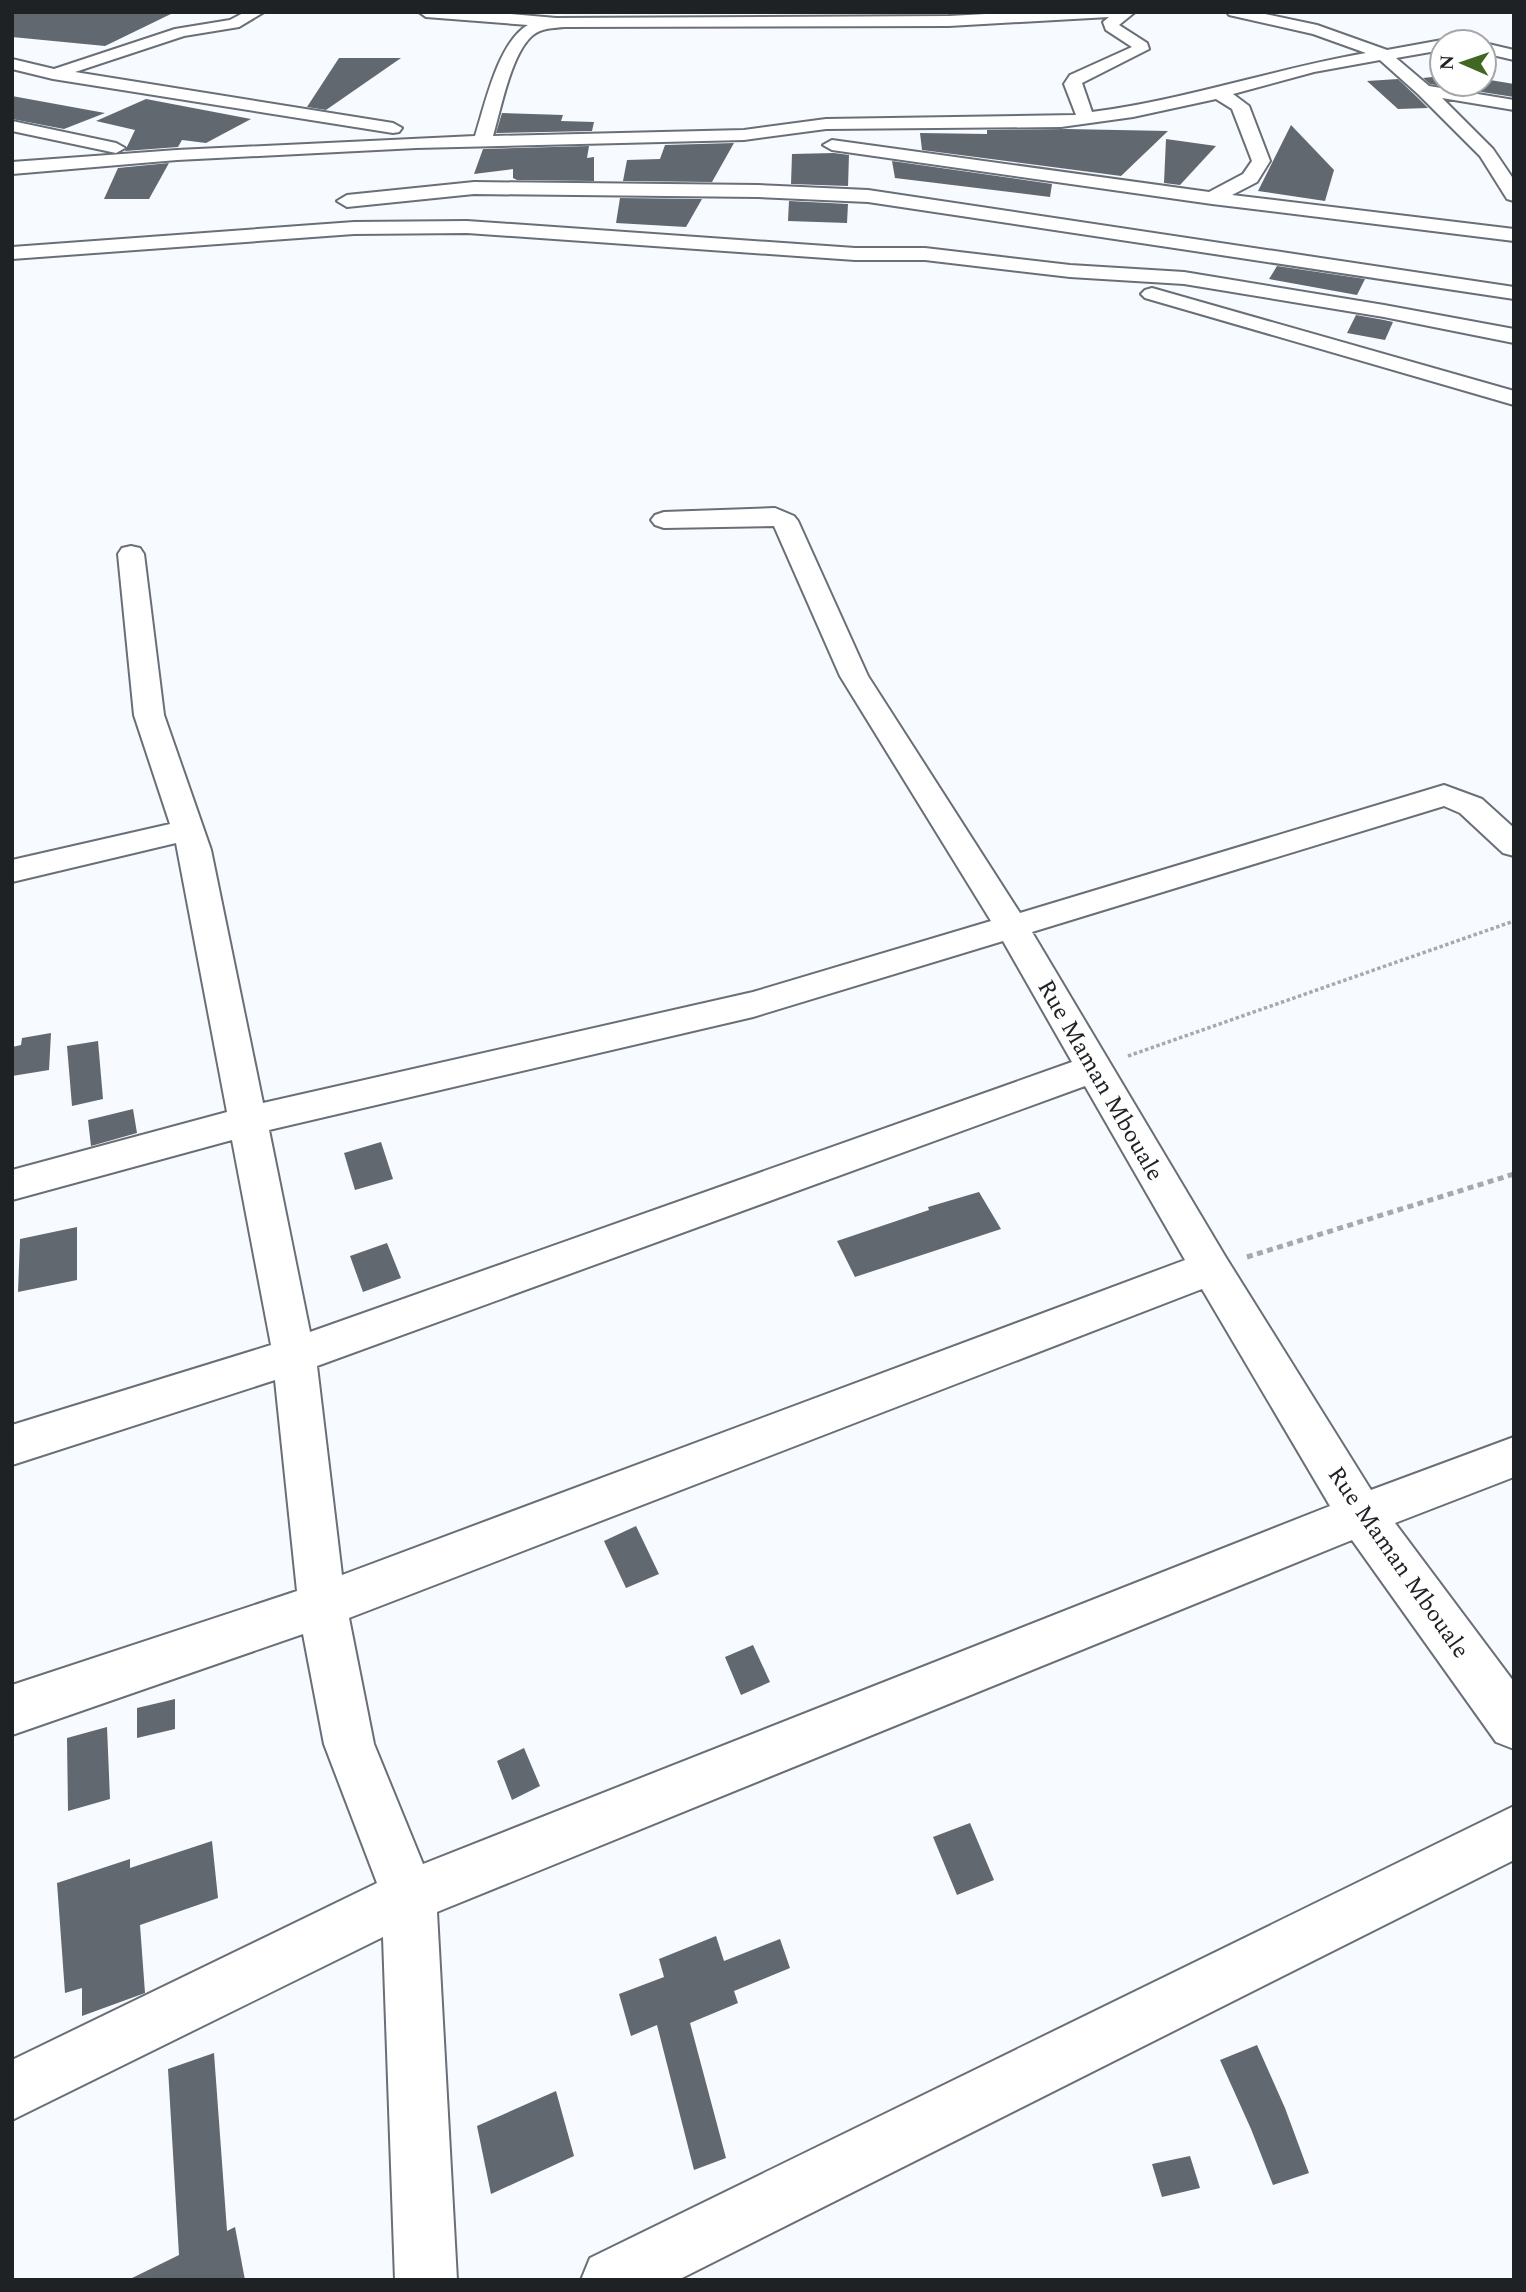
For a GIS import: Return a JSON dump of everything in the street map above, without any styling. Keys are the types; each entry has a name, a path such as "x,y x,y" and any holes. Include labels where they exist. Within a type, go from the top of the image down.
{"street":[{"path":"426,12 513,21 564,22 1111,12"},
{"path":"1086,119 1072,84 1076,79 1141,49 1141,46 1111,27 1111,22 1128,12"},
{"path":"1234,12 1317,30 1381,53 1424,90 1487,153 1514,195"},
{"path":"22,86 181,32 234,24 259,13"},
{"path":"475,140 519,40 534,27 564,22"},
{"path":"12,169 211,153 475,140 744,135 825,124 985,124 1086,119 1133,113 1312,67 1428,47"},
{"path":"12,64 53,74 475,140"},
{"path":"1424,90 1514,105"},
{"path":"1212,198 1250,178 1261,160 1240,106 1219,93"},
{"path":"12,125 156,157"},
{"path":"744,135 888,151 1212,198 1514,235"},
{"path":"888,151 871,159 868,196 904,254"},
{"path":"211,153 244,162 306,162 322,166"},
{"path":"1487,153 1514,156"},
{"path":"337,180 347,201 341,216 351,223 382,227"},
{"path":"347,201 484,188 758,191 868,196 1514,293"},
{"path":"12,253 178,239 382,227 467,227 855,254 904,254 1070,271 1194,280 1384,311 1514,336"},
{"path":"1070,271 1514,398"},
{"name":"Rue Maman Mbouale","path":"664,520 775,516 785,521 854,676 1011,926 1211,1268 1361,1515 1514,1724"},
{"path":"131,554 149,715 195,850 294,1356 322,1605 349,1744 409,1896 426,2280"},
{"path":"12,1185 248,1121 753,1004 1444,795 1471,807 1514,846"},
{"path":"12,871 186,830"},
{"path":"12,1445 294,1356 1094,1068"},
{"path":"12,1710 322,1605 1211,1268"},
{"path":"12,2091 409,1896 1361,1515 1514,1458"},
{"path":"612,2280 1514,1832"}],"path":[{"path":"1094,1068 1514,921"},
{"path":"1211,1268 1514,1174"}],"building":[{"path":"12,12 175,12 105,46 12,37"},
{"path":"339,58 401,58 326,110 307,107"},
{"path":"1398,79 1428,108 1398,109 1367,81"},
{"path":"1498,81 1514,84 1514,97 1498,95"},
{"path":"12,96 105,113 64,129 12,119"},
{"path":"146,99 251,119 206,143 182,140 178,147 125,151 135,130 96,121"},
{"path":"502,113 563,115 561,121 594,122 592,131 496,133"},
{"path":"1291,125 1334,170 1325,201 1258,191"},
{"path":"987,130 1168,131 1121,176 922,150 920,133 987,134"},
{"path":"1166,139 1216,146 1180,185 1164,183"},
{"path":"734,143 712,182 623,181 627,160 660,159 665,145"},
{"path":"589,146 587,158 594,157 594,181 517,180 513,178 513,169 474,174 483,149"},
{"path":"792,154 849,155 848,186 791,184"},
{"path":"892,161 1052,184 1050,197 895,178"},
{"path":"169,163 149,199 104,199 118,168"},
{"path":"620,198 702,199 686,227 616,223"},
{"path":"789,201 848,204 847,223 788,221"},
{"path":"1277,266 1365,279 1357,295 1269,279"},
{"path":"1356,315 1393,322 1385,340 1347,333"},
{"path":"51,1033 49,1070 12,1076 12,1047 21,1045 22,1038"},
{"path":"98,1041 103,1099 72,1106 67,1046"},
{"path":"133,1109 137,1133 91,1146 88,1120"},
{"path":"381,1142 393,1179 355,1190 344,1153"},
{"path":"979,1192 1001,1229 855,1277 837,1241 929,1210 928,1207"},
{"path":"77,1227 77,1280 18,1292 20,1239"},
{"path":"387,1243 401,1278 363,1292 350,1256"},
{"path":"636,1526 659,1574 626,1588 604,1541"},
{"path":"753,1645 770,1682 741,1695 725,1657"},
{"path":"175,1699 175,1729 137,1738 137,1708"},
{"path":"107,1727 110,1799 68,1811 67,1738"},
{"path":"524,1748 540,1786 512,1800 497,1761"},
{"path":"970,1823 994,1880 957,1895 933,1837"},
{"path":"212,1841 218,1898 140,1925 145,1993 82,2016 82,1988 65,1993 57,1883 130,1859 130,1868"},
{"path":"716,1936 724,1961 780,1939 790,1968 734,1991 738,2003 690,2023 726,2158 694,2170 657,2025 631,2036 619,1994 664,1977 659,1959"},
{"path":"1257,2045 1285,2108 1309,2173 1273,2185 1220,2060"},
{"path":"214,2053 227,2231 235,2227 245,2280 128,2280 179,2255 168,2069"},
{"path":"556,2091 574,2156 491,2194 477,2126"},
{"path":"1190,2156 1200,2188 1162,2197 1152,2164"}]}
